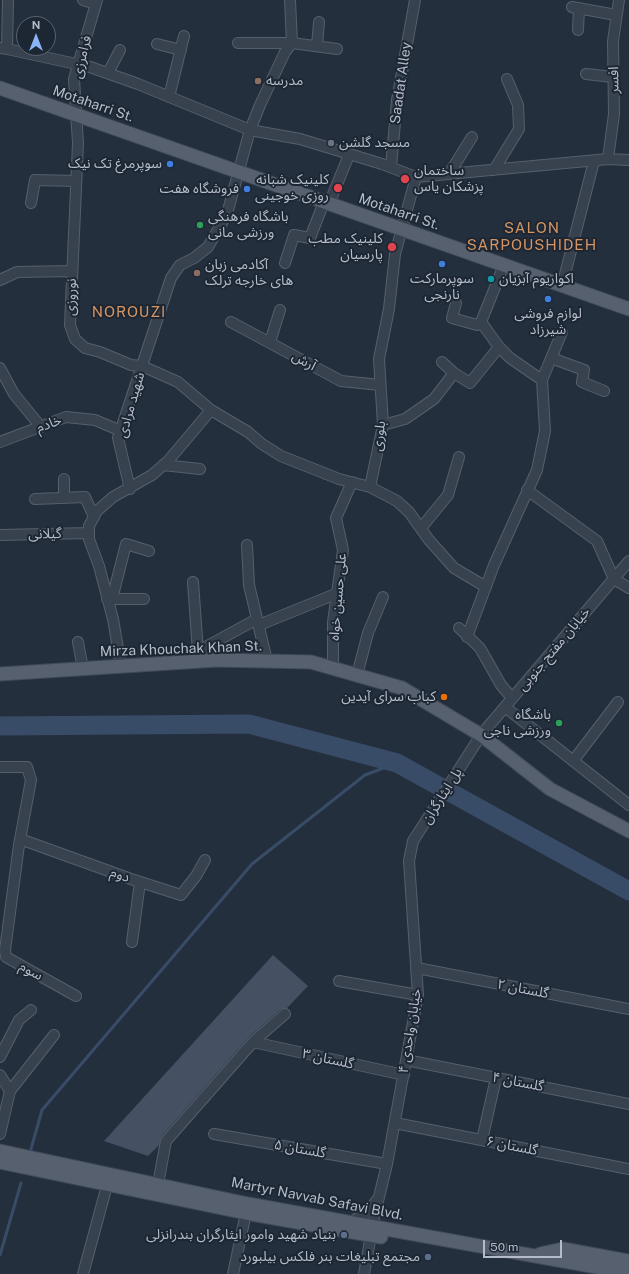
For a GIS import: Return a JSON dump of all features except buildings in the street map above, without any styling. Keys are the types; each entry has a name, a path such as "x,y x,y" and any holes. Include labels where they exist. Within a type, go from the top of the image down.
{"main road":[{"name":"Motaharri St.","path":"0,88 629,309"},
{"name":"Mirza Khouchak Khan St.","path":"0,674 217,660 311,662 402,688 481,735 550,789 629,831"},
{"name":"Martyr Navvab Safavi Blvd.","path":"0,1150 246,1213 371,1230 534,1255 629,1273"},
{"name":"Martyr Navvab Safavi Blvd.","path":"0,1162 109,1179 158,1184 248,1204 351,1222 371,1230 589,1274"},
{"path":"534,1255 563,1249 629,1261"}],"street":[{"path":"8,0 3,49 90,67 250,130 300,139 416,176 608,159 629,160"},
{"path":"83,0 96,2"},
{"path":"290,0 292,43"},
{"name":"Saadat Alley","path":"391,168 397,100 415,0"},
{"name":"افسر","path":"608,159 614,114 613,42 618,0"},
{"name":"فرامرزی","path":"77,116 74,79 96,2"},
{"path":"578,30 575,8 616,15"},
{"path":"317,46 319,22"},
{"path":"169,97 184,36"},
{"path":"238,43 292,43 337,49"},
{"name":"شهید مرادی","path":"130,489 118,438 171,278 180,265 194,258 208,247 227,214 250,130 285,52 292,43"},
{"path":"157,44 181,50"},
{"path":"108,73 120,50"},
{"path":"586,74 613,77"},
{"path":"494,170 519,129 518,105 507,79"},
{"name":"نوروزی","path":"77,116 78,143 70,325 75,339 85,348 100,352 131,365 142,366 178,382 211,410 232,424 248,432 262,444 281,456 370,487"},
{"path":"449,174 472,137"},
{"path":"285,263 294,235 310,238 349,155"},
{"path":"562,286 594,161"},
{"name":"بلوری","path":"370,487 383,425 379,359 390,309 395,254 400,229 416,176"},
{"path":"31,203 35,180 76,181"},
{"path":"456,303 452,318 477,325 481,322 504,265"},
{"path":"0,280 17,272 72,271"},
{"path":"270,342 280,310"},
{"name":"آرش","path":"232,322 341,381 380,384"},
{"path":"481,322 499,347 510,358 542,380"},
{"path":"467,637 494,565 537,470 545,431 542,380 562,332"},
{"path":"442,362 470,383 499,347"},
{"path":"551,358 584,370 582,382 604,391"},
{"path":"0,368 14,394 41,427"},
{"path":"383,425 405,419 434,398 454,372"},
{"path":"121,666 109,599 89,533 89,526 97,511 113,497 130,489 152,475 164,465 211,410"},
{"name":"خادم","path":"0,442 66,417 95,420 121,431"},
{"path":"421,528 448,495 459,457"},
{"path":"164,465 200,469"},
{"path":"64,479 64,498"},
{"name":"علی حسین خواه","path":"333,668 333,622 343,550 336,518 352,482"},
{"path":"370,487 397,502 409,512 454,568 486,587"},
{"path":"528,490 597,541 614,579 629,588"},
{"path":"35,499 85,497 94,517"},
{"name":"گیلانی","path":"0,535 89,533"},
{"path":"109,599 126,544 149,551"},
{"path":"247,545 249,585 266,661"},
{"name":"خیابان مفتح جنوبی","path":"466,756 481,735 629,561"},
{"path":"193,582 198,652"},
{"path":"177,663 258,622 338,593"},
{"path":"357,675 368,632 382,597"},
{"path":"109,599 144,599"},
{"path":"459,628 480,648 501,685 512,698"},
{"path":"78,642 83,669"},
{"path":"573,761 618,702"},
{"path":"505,707 629,805"},
{"name":"پل ایثارگران","path":"417,835 466,756"},
{"path":"0,767 27,767 30,780 20,839"},
{"name":"خیابان واحدی ۴","path":"364,1274 371,1230 395,1123 418,995 409,862 411,849 417,835"},
{"name":"دوم","path":"20,839 181,895 196,876 205,860"},
{"name":"سوم","path":"20,839 6,942 6,957 76,996"},
{"path":"132,942 140,882"},
{"name":"گلستان ۲","path":"417,968 629,1009"},
{"path":"339,980 418,995"},
{"path":"0,1057 19,1020 30,1010"},
{"path":"158,1184 166,1141 253,1042 286,1014"},
{"path":"0,1134 10,1091 54,1035"},
{"name":"گلستان ۳","path":"253,1042 404,1075"},
{"name":"گلستان ۴","path":"406,1060 629,1104"},
{"path":"0,1075 10,1091"},
{"path":"482,1140 496,1078"},
{"name":"گلستان ۶","path":"395,1123 629,1169"},
{"name":"گلستان ۵","path":"214,1134 387,1164"},
{"path":"83,1274 109,1179"},
{"path":"351,1222 368,1212 379,1196"},
{"path":"235,1274 246,1213"}],"waterway":[{"path":"0,726 249,724 397,763 629,891"},
{"path":"31,1149 42,1110 252,864 365,775 397,763"},
{"path":"0,1255 21,1183"}],"place":[{"name":"مدرسه","path":"258,81"},
{"name":"مسجد گلشن","path":"331,143"},
{"name":"سوپرمرغ تک نیک","path":"170,164"},
{"name":"ساختمان پزشکان یاس","path":"405,179"},
{"name":"کلینیک شبانه روزی خوجینی","path":"338,188"},
{"name":"فروشگاه هفت","path":"247,189"},
{"name":"باشگاه فرهنگی ورزشی مانی","path":"200,225"},
{"name":"کلینیک مطب پارسیان","path":"392,247"},
{"name":"سوپرمارکت نارنجی","path":"442,264"},
{"name":"آکادمی زبان های خارجه ترلک","path":"197,273"},
{"name":"اکواریوم آبزیان","path":"491,279"},
{"name":"لوازم فروشی شیرزاد","path":"548,299"},
{"name":"کباب سرای آیدین","path":"444,697"},
{"name":"باشگاه ورزشی ناجی","path":"559,723"},
{"name":"بنیاد شهید وامور ایثارگران بندرانزلی","path":"344,1235"},
{"name":"مجتمع تبلیغات بنر فلکس بیلبورد","path":"428,1257"}],"district":[{"name":"SALON SARPOUSHIDEH","path":"532,236"},
{"name":"NOROUZI","path":"129,312"}]}
